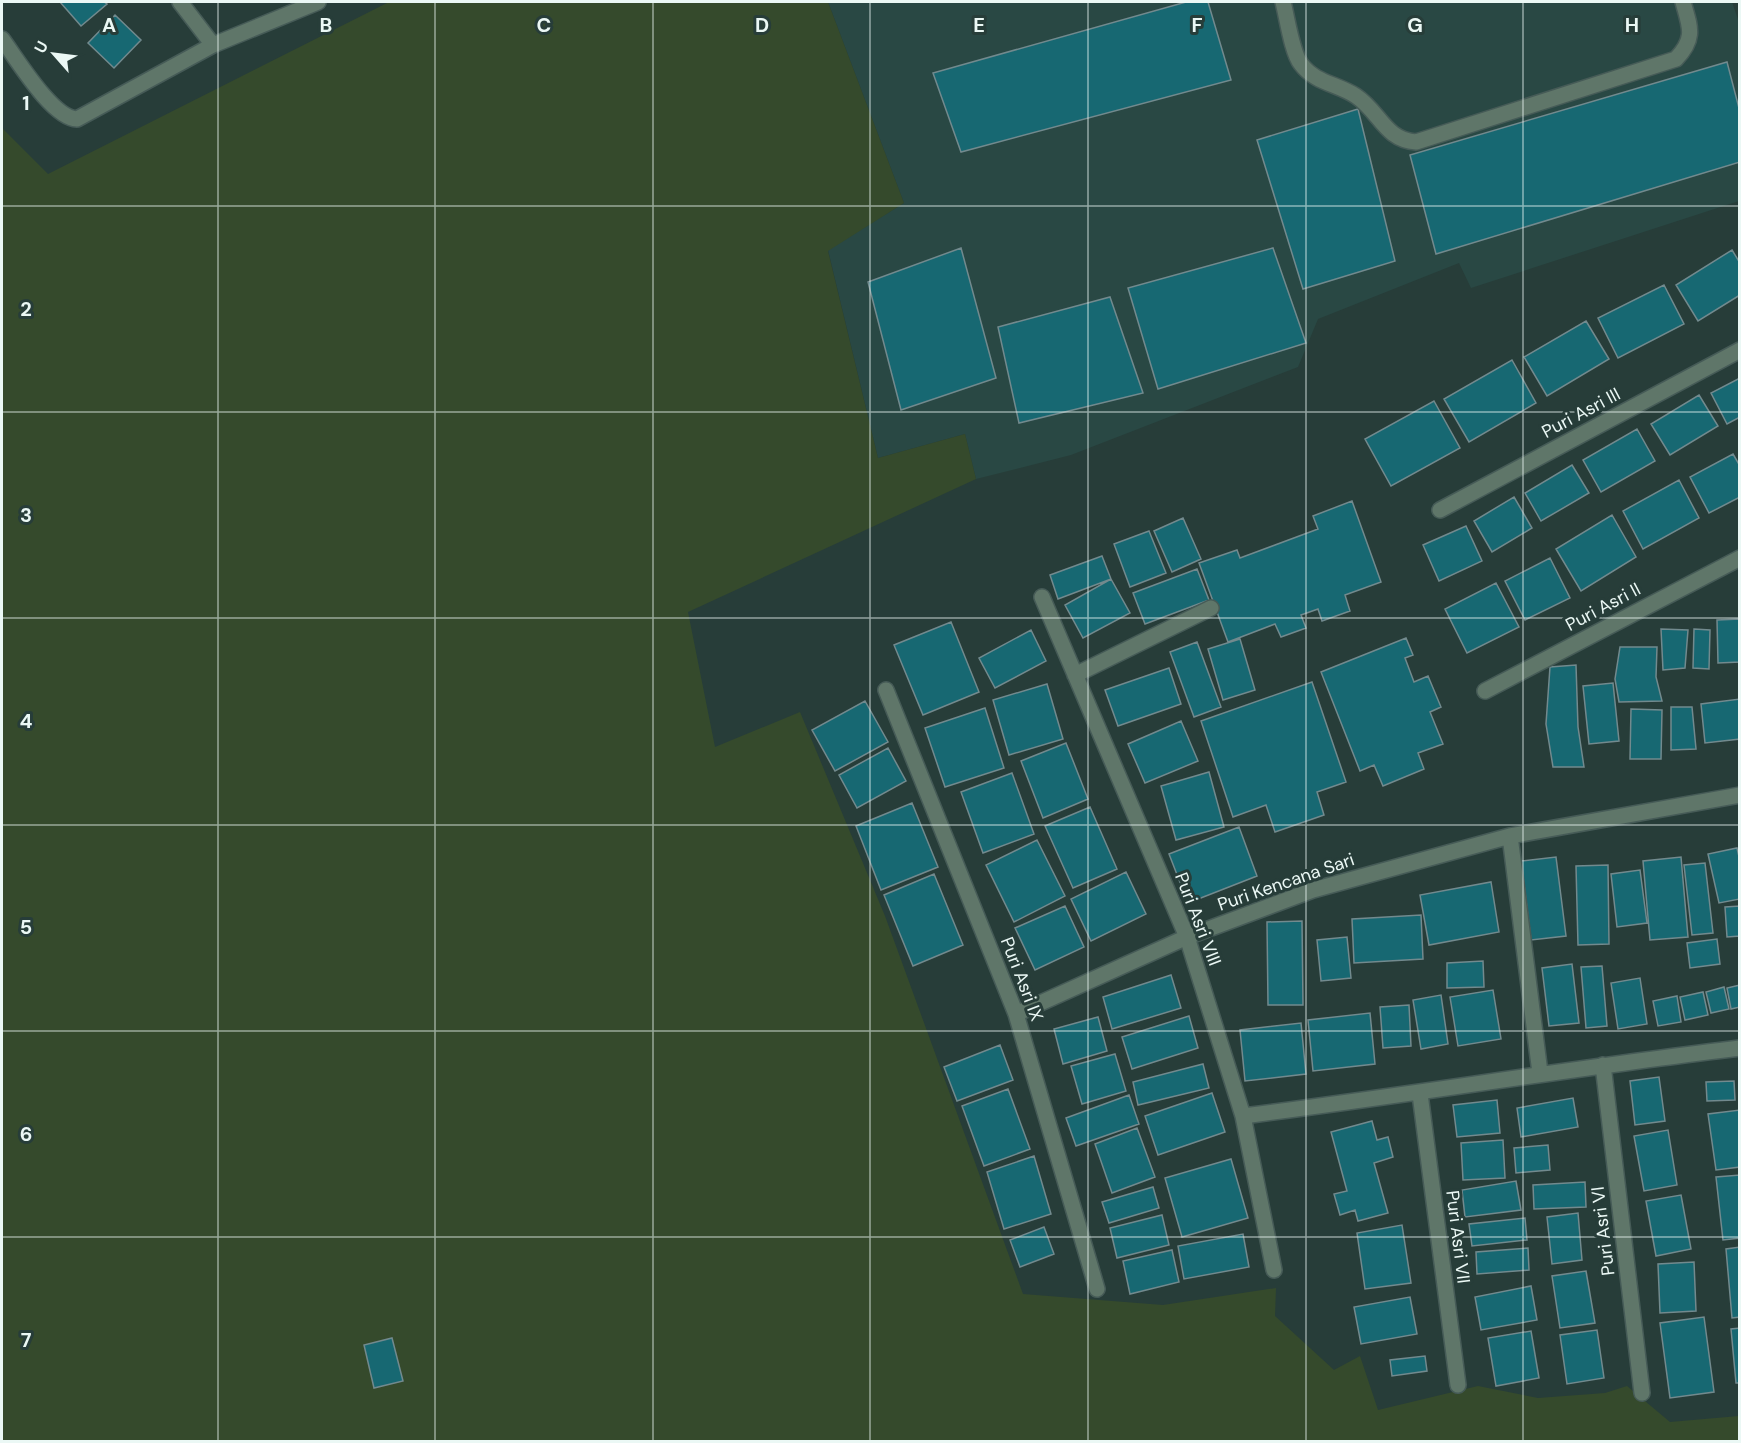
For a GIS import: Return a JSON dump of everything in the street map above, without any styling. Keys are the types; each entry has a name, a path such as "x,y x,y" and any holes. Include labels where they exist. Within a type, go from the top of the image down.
{"street":[{"path":"180,2 213,45"},
{"path":"2,39 52,105 65,116 77,119 213,45 318,2"},
{"path":"1283,2 1300,63 1329,86 1354,95 1370,108 1395,137 1402,141 1416,142 1676,59 1688,44 1690,36 1683,2"},
{"name":"Puri Asri III","path":"1440,510 1740,350"},
{"name":"Puri Asri II","path":"1485,691 1740,558"},
{"name":"Puri Asri VIII","path":"1042,597 1187,937 1243,1116 1274,1270"},
{"path":"1075,675 1210,608"},
{"name":"Puri Asri IX","path":"886,690 1016,1014 1097,1289"},
{"name":"Puri Kencana Sari","path":"1016,1014 1187,937 1313,890 1510,836 1740,795"},
{"path":"1510,836 1540,1073"},
{"path":"1243,1116 1420,1094 1540,1073 1740,1048"},
{"name":"Puri Asri VI","path":"1603,1065 1642,1393"},
{"name":"Puri Asri VII","path":"1420,1094 1458,1385"}],"shaded area":[{"path":"828,2 1732,2 1740,25 1739,201 1471,288 1459,263 1318,319 1298,367 1071,455 976,479 965,434 878,458 828,250 904,203"}],"green space":[{"path":"389,2 828,2 904,203 828,251 878,458 965,434 976,479 688,612 715,747 800,712 885,916 1023,1294 1163,1305 1276,1288 1275,1316 1334,1370 1360,1356 1378,1410 1478,1386 1538,1398 1605,1393 1627,1386 1670,1422 1739,1416 1739,1441 2,1441 2,128 48,174"}],"building":[{"path":"60,2 104,2 107,4 81,26"},
{"path":"1186,2 1208,2 1231,80 961,152 933,73"},
{"path":"115,15 141,40 114,68 88,43"},
{"path":"1727,62 1740,112 1740,162 1436,254 1410,155"},
{"path":"1358,109 1395,261 1303,289 1257,140"},
{"path":"961,248 996,378 901,410 868,282"},
{"path":"1273,248 1306,343 1158,389 1128,288"},
{"path":"1732,250 1740,263 1740,295 1698,321 1676,285"},
{"path":"1664,285 1684,324 1618,358 1598,318"},
{"path":"1110,297 1143,393 1019,423 998,327"},
{"path":"1586,321 1609,359 1547,396 1524,357"},
{"path":"1512,360 1536,403 1469,442 1444,399"},
{"path":"1740,378 1740,417 1727,424 1711,393"},
{"path":"1699,395 1718,426 1670,455 1651,424"},
{"path":"1434,401 1460,448 1391,486 1365,439"},
{"path":"1637,429 1655,461 1601,492 1583,460"},
{"path":"1733,454 1740,466 1740,497 1709,513 1690,477"},
{"path":"1572,465 1589,493 1541,521 1525,493"},
{"path":"1679,480 1699,518 1643,549 1623,511"},
{"path":"1514,497 1532,528 1492,552 1474,521"},
{"path":"1352,501 1381,582 1345,595 1350,611 1322,621 1318,609 1301,615 1306,628 1281,637 1275,624 1228,642 1199,563 1237,550 1240,558 1318,529 1313,516"},
{"path":"1612,515 1636,557 1581,591 1556,549"},
{"path":"1183,518 1201,559 1172,572 1154,531"},
{"path":"1466,526 1482,561 1439,581 1423,545"},
{"path":"1149,531 1166,573 1130,587 1114,544"},
{"path":"1102,556 1111,579 1058,599 1050,575"},
{"path":"1550,558 1570,598 1525,620 1505,581"},
{"path":"1197,569 1209,600 1145,624 1133,593"},
{"path":"1111,579 1130,613 1083,638 1065,605"},
{"path":"1496,583 1519,627 1467,653 1445,609"},
{"path":"1740,619 1740,662 1718,663 1717,620"},
{"path":"951,622 979,692 923,715 894,645"},
{"path":"1661,629 1688,630 1685,668 1663,670"},
{"path":"1694,629 1710,630 1709,669 1693,668"},
{"path":"1031,630 1046,661 995,688 979,658"},
{"path":"1406,638 1413,655 1405,658 1414,682 1428,676 1441,707 1430,712 1443,744 1418,753 1424,769 1383,786 1374,765 1360,771 1321,672"},
{"path":"1240,639 1255,690 1223,700 1208,649"},
{"path":"1197,642 1221,707 1194,717 1170,652"},
{"path":"1620,647 1657,647 1656,677 1662,701 1619,702 1615,679"},
{"path":"1576,665 1578,727 1584,767 1553,767 1546,724 1550,667"},
{"path":"1169,668 1181,704 1118,726 1105,690"},
{"path":"1312,682 1346,782 1317,792 1324,815 1275,832 1266,805 1233,817 1201,721"},
{"path":"1613,683 1619,741 1589,744 1583,686"},
{"path":"1047,684 1063,739 1009,755 993,700"},
{"path":"1740,699 1740,739 1705,743 1701,704"},
{"path":"865,701 888,742 835,771 812,730"},
{"path":"1671,707 1692,707 1696,749 1671,750"},
{"path":"985,708 1004,768 945,787 925,728"},
{"path":"1631,709 1662,710 1661,759 1630,759"},
{"path":"1181,721 1198,761 1145,783 1128,744"},
{"path":"1066,743 1088,799 1043,818 1021,761"},
{"path":"888,748 906,781 857,808 839,775"},
{"path":"1209,772 1224,827 1176,840 1161,786"},
{"path":"1012,773 1034,834 983,853 961,792"},
{"path":"912,803 938,867 881,890 856,826"},
{"path":"1090,807 1117,869 1073,888 1045,826"},
{"path":"1239,827 1257,876 1188,903 1169,854"},
{"path":"1037,840 1065,896 1014,922 986,865"},
{"path":"1737,848 1740,861 1740,899 1719,903 1708,854"},
{"path":"1556,857 1566,936 1531,940 1521,861"},
{"path":"1681,857 1688,937 1650,940 1643,861"},
{"path":"1705,863 1713,933 1692,935 1684,865"},
{"path":"1608,865 1609,944 1578,945 1576,866"},
{"path":"1640,870 1647,923 1617,927 1611,874"},
{"path":"1126,872 1146,914 1091,941 1071,899"},
{"path":"934,874 963,945 913,966 884,895"},
{"path":"1491,882 1499,932 1429,945 1420,895"},
{"path":"1065,906 1084,947 1035,970 1015,928"},
{"path":"1740,906 1740,936 1727,937 1725,907"},
{"path":"1421,915 1423,959 1354,963 1352,919"},
{"path":"1302,921 1303,1005 1268,1005 1267,922"},
{"path":"1347,937 1351,978 1321,981 1317,940"},
{"path":"1717,939 1720,964 1690,968 1687,943"},
{"path":"1483,961 1484,987 1447,988 1447,963"},
{"path":"1572,964 1579,1023 1549,1026 1542,968"},
{"path":"1602,966 1607,1026 1586,1028 1581,967"},
{"path":"1171,975 1181,1008 1112,1029 1103,997"},
{"path":"1640,978 1647,1024 1618,1029 1611,983"},
{"path":"1740,985 1740,1007 1731,1009 1727,988"},
{"path":"1724,987 1729,1009 1711,1013 1706,992"},
{"path":"1493,990 1501,1039 1458,1046 1450,997"},
{"path":"1703,992 1708,1015 1685,1020 1680,997"},
{"path":"1441,995 1448,1044 1421,1049 1413,1000"},
{"path":"1677,996 1681,1022 1658,1026 1653,1001"},
{"path":"1409,1005 1411,1046 1383,1048 1380,1007"},
{"path":"1370,1013 1375,1064 1313,1071 1308,1020"},
{"path":"1189,1016 1198,1048 1132,1069 1122,1037"},
{"path":"1098,1017 1107,1051 1063,1064 1054,1029"},
{"path":"1301,1023 1306,1074 1245,1081 1240,1030"},
{"path":"1000,1045 1013,1080 957,1101 944,1067"},
{"path":"1115,1054 1126,1091 1082,1104 1071,1066"},
{"path":"1203,1064 1209,1088 1138,1105 1133,1082"},
{"path":"1659,1077 1665,1121 1635,1125 1630,1081"},
{"path":"1734,1081 1735,1100 1707,1101 1706,1082"},
{"path":"1008,1089 1030,1149 984,1166 962,1106"},
{"path":"1212,1093 1225,1132 1158,1155 1145,1116"},
{"path":"1129,1095 1139,1124 1076,1146 1066,1118"},
{"path":"1573,1098 1578,1127 1521,1137 1517,1108"},
{"path":"1497,1100 1500,1133 1457,1137 1453,1105"},
{"path":"1740,1110 1740,1167 1716,1170 1708,1114"},
{"path":"1372,1121 1377,1140 1388,1137 1393,1157 1374,1163 1388,1213 1358,1221 1355,1210 1340,1215 1334,1194 1347,1191 1331,1132"},
{"path":"1137,1128 1155,1177 1112,1193 1095,1144"},
{"path":"1668,1130 1677,1185 1644,1191 1634,1136"},
{"path":"1503,1140 1505,1178 1463,1180 1461,1143"},
{"path":"1548,1145 1550,1170 1516,1173 1514,1148"},
{"path":"1034,1156 1051,1214 1004,1229 987,1172"},
{"path":"1231,1159 1248,1218 1182,1237 1165,1178"},
{"path":"1740,1175 1740,1238 1723,1240 1716,1177"},
{"path":"1516,1181 1521,1210 1465,1217 1462,1190"},
{"path":"1585,1182 1586,1207 1534,1209 1533,1185"},
{"path":"1153,1187 1159,1208 1109,1223 1102,1202"},
{"path":"1681,1195 1691,1249 1656,1256 1646,1201"},
{"path":"1578,1213 1582,1260 1552,1264 1547,1217"},
{"path":"1162,1215 1169,1245 1117,1258 1110,1228"},
{"path":"1525,1218 1527,1240 1472,1246 1469,1224"},
{"path":"1402,1225 1411,1283 1365,1289 1357,1233"},
{"path":"1044,1227 1054,1254 1020,1267 1010,1240"},
{"path":"1243,1234 1249,1267 1184,1279 1178,1246"},
{"path":"1740,1247 1740,1317 1732,1318 1726,1249"},
{"path":"1528,1248 1529,1270 1477,1274 1476,1252"},
{"path":"1172,1250 1179,1282 1130,1294 1123,1261"},
{"path":"1694,1262 1696,1311 1660,1313 1658,1264"},
{"path":"1586,1271 1595,1323 1560,1328 1552,1276"},
{"path":"1531,1286 1537,1320 1481,1330 1475,1297"},
{"path":"1410,1297 1417,1334 1361,1344 1354,1307"},
{"path":"1704,1317 1714,1392 1670,1398 1660,1323"},
{"path":"1740,1328 1740,1383 1736,1383 1731,1329"},
{"path":"1597,1330 1604,1378 1567,1384 1560,1335"},
{"path":"1531,1331 1539,1378 1496,1386 1488,1338"},
{"path":"392,1338 403,1381 374,1388 364,1345"},
{"path":"1425,1356 1427,1371 1392,1376 1390,1360"}]}
